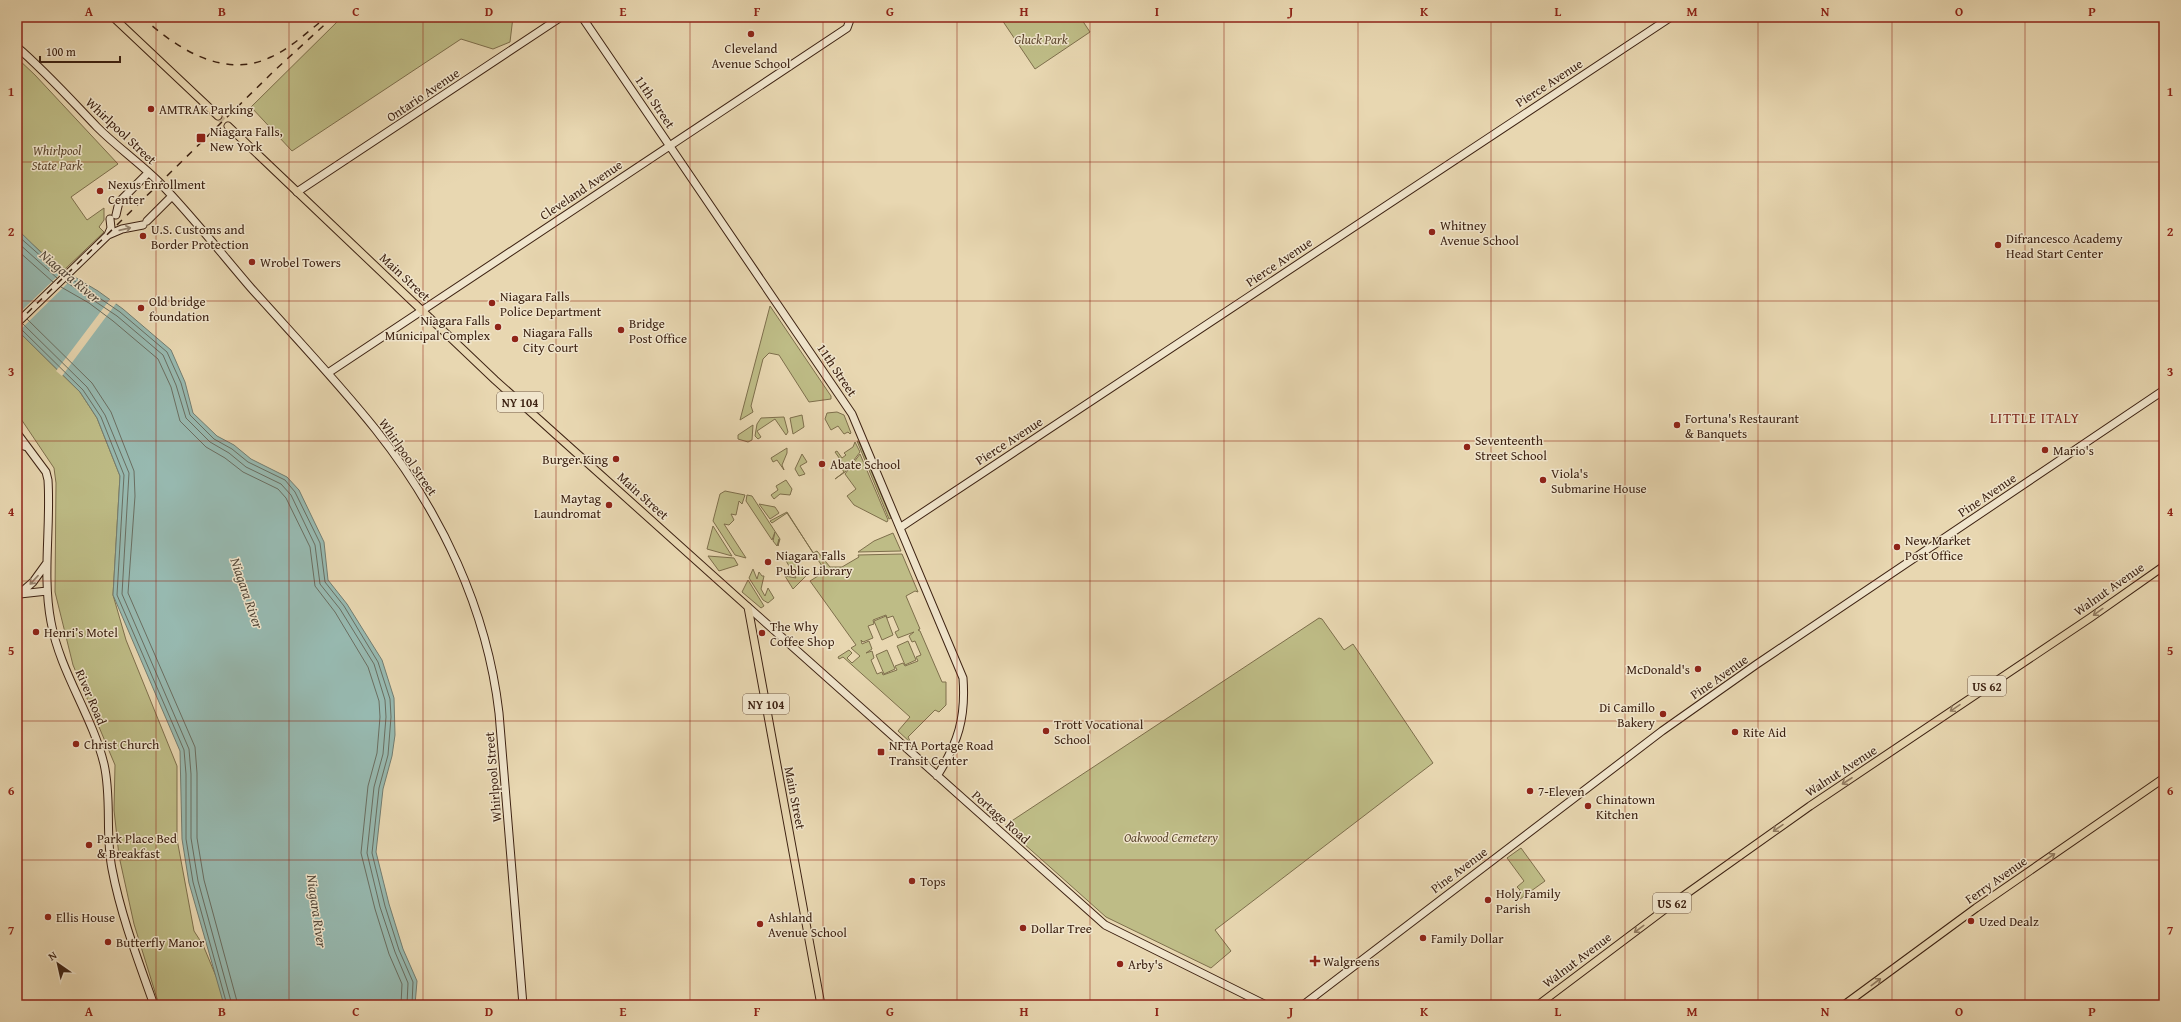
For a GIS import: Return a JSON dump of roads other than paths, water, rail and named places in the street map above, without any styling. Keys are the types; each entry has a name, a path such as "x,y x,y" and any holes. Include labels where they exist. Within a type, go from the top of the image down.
{"main road":[{"path":"114,17 218,116"},
{"name":"Main Street","path":"228,126 495,380 748,607 821,1005"},
{"name":"Walnut Avenue","path":"1538,1005 1672,904 1810,806 2090,618 2164,566"},
{"name":"Ferry Avenue","path":"1844,1005 1976,908 2164,778"}],"street":[{"name":"Ontario Avenue","path":"297,192 561,17"},
{"name":"11th Street","path":"582,17 852,414 901,527 963,678 964,701 958,736 937,776"},
{"name":"Cleveland Avenue","path":"328,373 847,28 851,17"},
{"name":"Pierce Avenue","path":"901,527 1671,17"},
{"name":"Whirlpool Street","path":"17,47 46,72 110,139 172,196 328,373 375,429 414,485 452,552 478,617 493,672 499,712 523,1005"},
{"path":"17,324 108,235 111,229 112,218 116,206 148,173"},
{"path":"108,235 122,229 145,223 172,196"},
{"name":"Pine Avenue","path":"1303,1005 1662,731 1757,664 2164,390"},
{"name":"River Road","path":"17,433 46,472 48,480 46,563 47,592 55,639 104,763 108,787 112,868 127,928 154,1005"},
{"path":"17,444 27,447"},
{"path":"18,595 33,582 46,563"},
{"path":"18,595 47,592"},
{"name":"Portage Road","path":"748,607 1105,925 1266,1005"}],"water":[{"name":"Niagara River","path":"17,229 53,264 98,291 123,309 171,350 185,382 193,413 217,436 234,445 251,459 287,477 299,490 324,542 328,580 347,604 382,660 394,698 395,735 392,756 383,789 376,852 389,904 403,949 417,981 415,1005 224,1005 189,883 182,839 180,751 113,595 120,476 97,418 80,392 17,330"}],"tunnel":[{"path":"218,116 228,126"}],"railway":[{"path":"142,17 155,29 185,49 218,63 236,65 253,63 278,54 296,42 319,23"},
{"path":"17,323 274,71 333,17"}],"place":[{"name":"Cleveland Avenue School","path":"751,34"},
{"name":"AMTRAK Parking","path":"151,109"},
{"name":"Niagara Falls, New York","path":"201,138"},
{"name":"Nexus Enrollment Center","path":"100,191"},
{"name":"Whitney Avenue School","path":"1432,232"},
{"name":"U.S. Customs and Border Protection","path":"143,236"},
{"name":"Difrancesco Academy Head Start Center","path":"1998,245"},
{"name":"Wrobel Towers","path":"252,262"},
{"name":"Niagara Falls Police Department","path":"492,303"},
{"name":"Old bridge foundation","path":"141,308"},
{"name":"Niagara Falls Municipal Complex","path":"498,327"},
{"name":"Bridge Post Office","path":"621,330"},
{"name":"Niagara Falls City Court","path":"515,339"},
{"name":"Fortuna's Restaurant & Banquets","path":"1677,425"},
{"name":"Seventeenth Street School","path":"1467,447"},
{"name":"Mario's","path":"2045,450"},
{"name":"Burger King","path":"616,459"},
{"name":"Abate School","path":"822,464"},
{"name":"Viola's Submarine House","path":"1543,480"},
{"name":"Maytag Laundromat","path":"609,505"},
{"name":"New Market Post Office","path":"1897,547"},
{"name":"Niagara Falls Public Library","path":"768,562"},
{"name":"Henri’s Motel","path":"36,632"},
{"name":"The Why Coffee Shop","path":"762,633"},
{"name":"McDonald's","path":"1698,669"},
{"name":"Di Camillo Bakery","path":"1663,714"},
{"name":"Trott Vocational School","path":"1046,731"},
{"name":"Rite Aid","path":"1735,732"},
{"name":"Christ Church","path":"76,744"},
{"name":"NFTA Portage Road Transit Center","path":"881,752"},
{"name":"7-Eleven","path":"1530,791"},
{"name":"Chinatown Kitchen","path":"1588,806"},
{"name":"Park Place Bed & Breakfast","path":"89,845"},
{"name":"Tops","path":"912,881"},
{"name":"Holy Family Parish","path":"1488,900"},
{"name":"Ellis House","path":"48,917"},
{"name":"Uzed Dealz","path":"1971,921"},
{"name":"Ashland Avenue School","path":"760,924"},
{"name":"Dollar Tree","path":"1023,928"},
{"name":"Family Dollar","path":"1423,938"},
{"name":"Butterfly Manor","path":"108,942"},
{"name":"Walgreens","path":"1315,961"},
{"name":"Arby's","path":"1120,964"}],"district":[{"name":"LITTLE ITALY","path":"2035,418"}],"park label":[{"name":"Gluck Park","path":"1041,39"},
{"name":"Whirlpool State Park","path":"57,158"},
{"name":"Oakwood Cemetery","path":"1171,837"}]}
